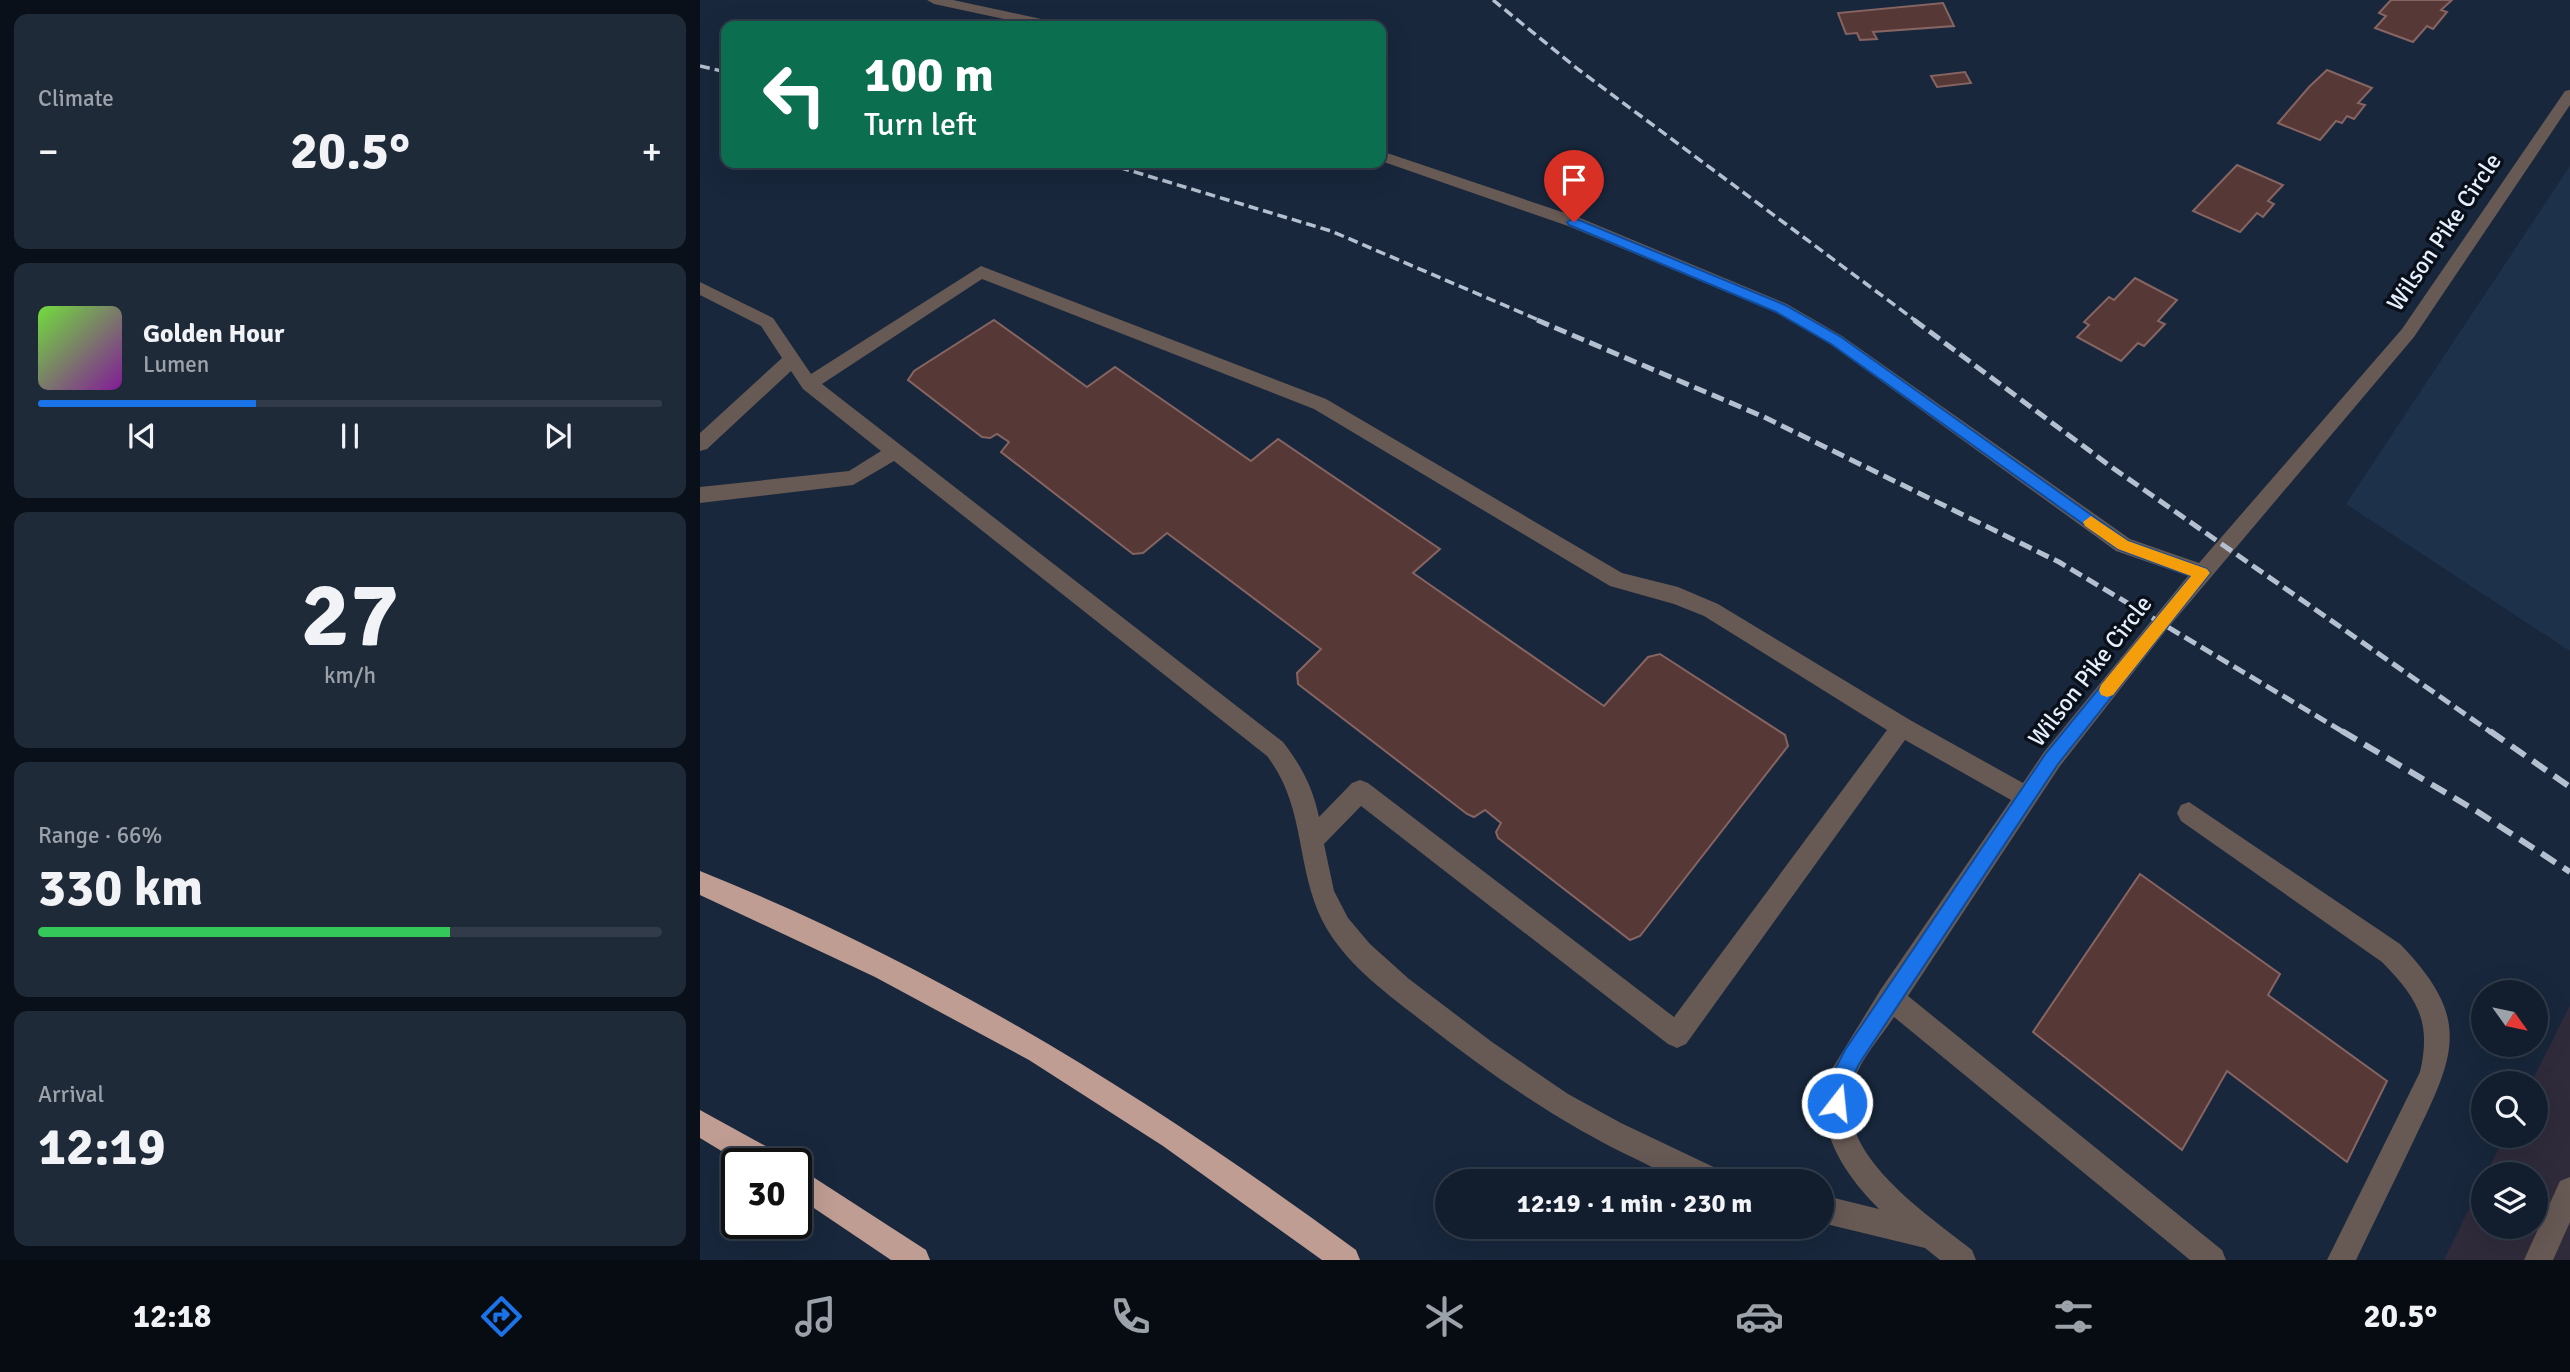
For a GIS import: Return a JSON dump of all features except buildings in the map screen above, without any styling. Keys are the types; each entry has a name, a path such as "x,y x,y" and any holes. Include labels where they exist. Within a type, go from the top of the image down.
{"highway":[{"path":"700,883 840,946 992,1025 1146,1119 1346,1260"},
{"path":"700,1123 743,1148"},
{"path":"812,1191 916,1260"}],"street":[{"path":"934,0 1032,21"},
{"name":"Wilson Pike Circle","path":"1962,1260 1865,1175 1848,1151 1838,1127 1840,1080 1890,998 2052,759 2202,573 2408,333 2570,94"},
{"path":"1386,158 1574,222 1781,308 1836,340 2123,545 2202,573"},
{"path":"809,384 981,272 1320,404 1617,580 1678,596 1711,610 1902,726 2027,797"},
{"path":"700,288 767,321 809,384 1275,749 1290,765 1298,779 1318,875 1331,913 1373,963 1508,1071 1580,1116 1688,1169"},
{"path":"700,444 793,359"},
{"path":"700,495 853,478 896,451"},
{"path":"1312,840 1360,791 1677,1035 1902,726"},
{"path":"2189,813 2392,953 2413,974 2427,996 2437,1023 2439,1051 2432,1075 2341,1260"},
{"path":"1890,998 2212,1260"},
{"path":"2538,1260 2570,1191"},
{"path":"1834,1212 1933,1236"}],"shaded area":[{"path":"2570,166 2570,651 2346,504"},
{"path":"2570,1005 2570,1260 2444,1260 2471,1205 2471,1239 2548,1239 2548,1162 2492,1162 2499,1148 2548,1148 2548,1071 2537,1071 2544,1057 2548,1057 2548,1049"}],"railway":[{"path":"1493,0 1579,70 1916,321"},
{"path":"700,66 721,71"},
{"path":"1122,168 1331,231 1541,321"},
{"path":"1537,320 1764,417 2059,562 2345,733"},
{"path":"1914,320 2110,466 2492,733"},
{"path":"2342,731 2478,812 2570,872"},
{"path":"2490,731 2570,787"}],"slow traffic":[{"path":"2091,522 2123,545 2202,573 2107,690"}],"route":[{"path":"1574,222 1781,308 1836,340 2123,545 2202,573 2052,759 1852,1057 1840,1080 1837,1103"}]}
